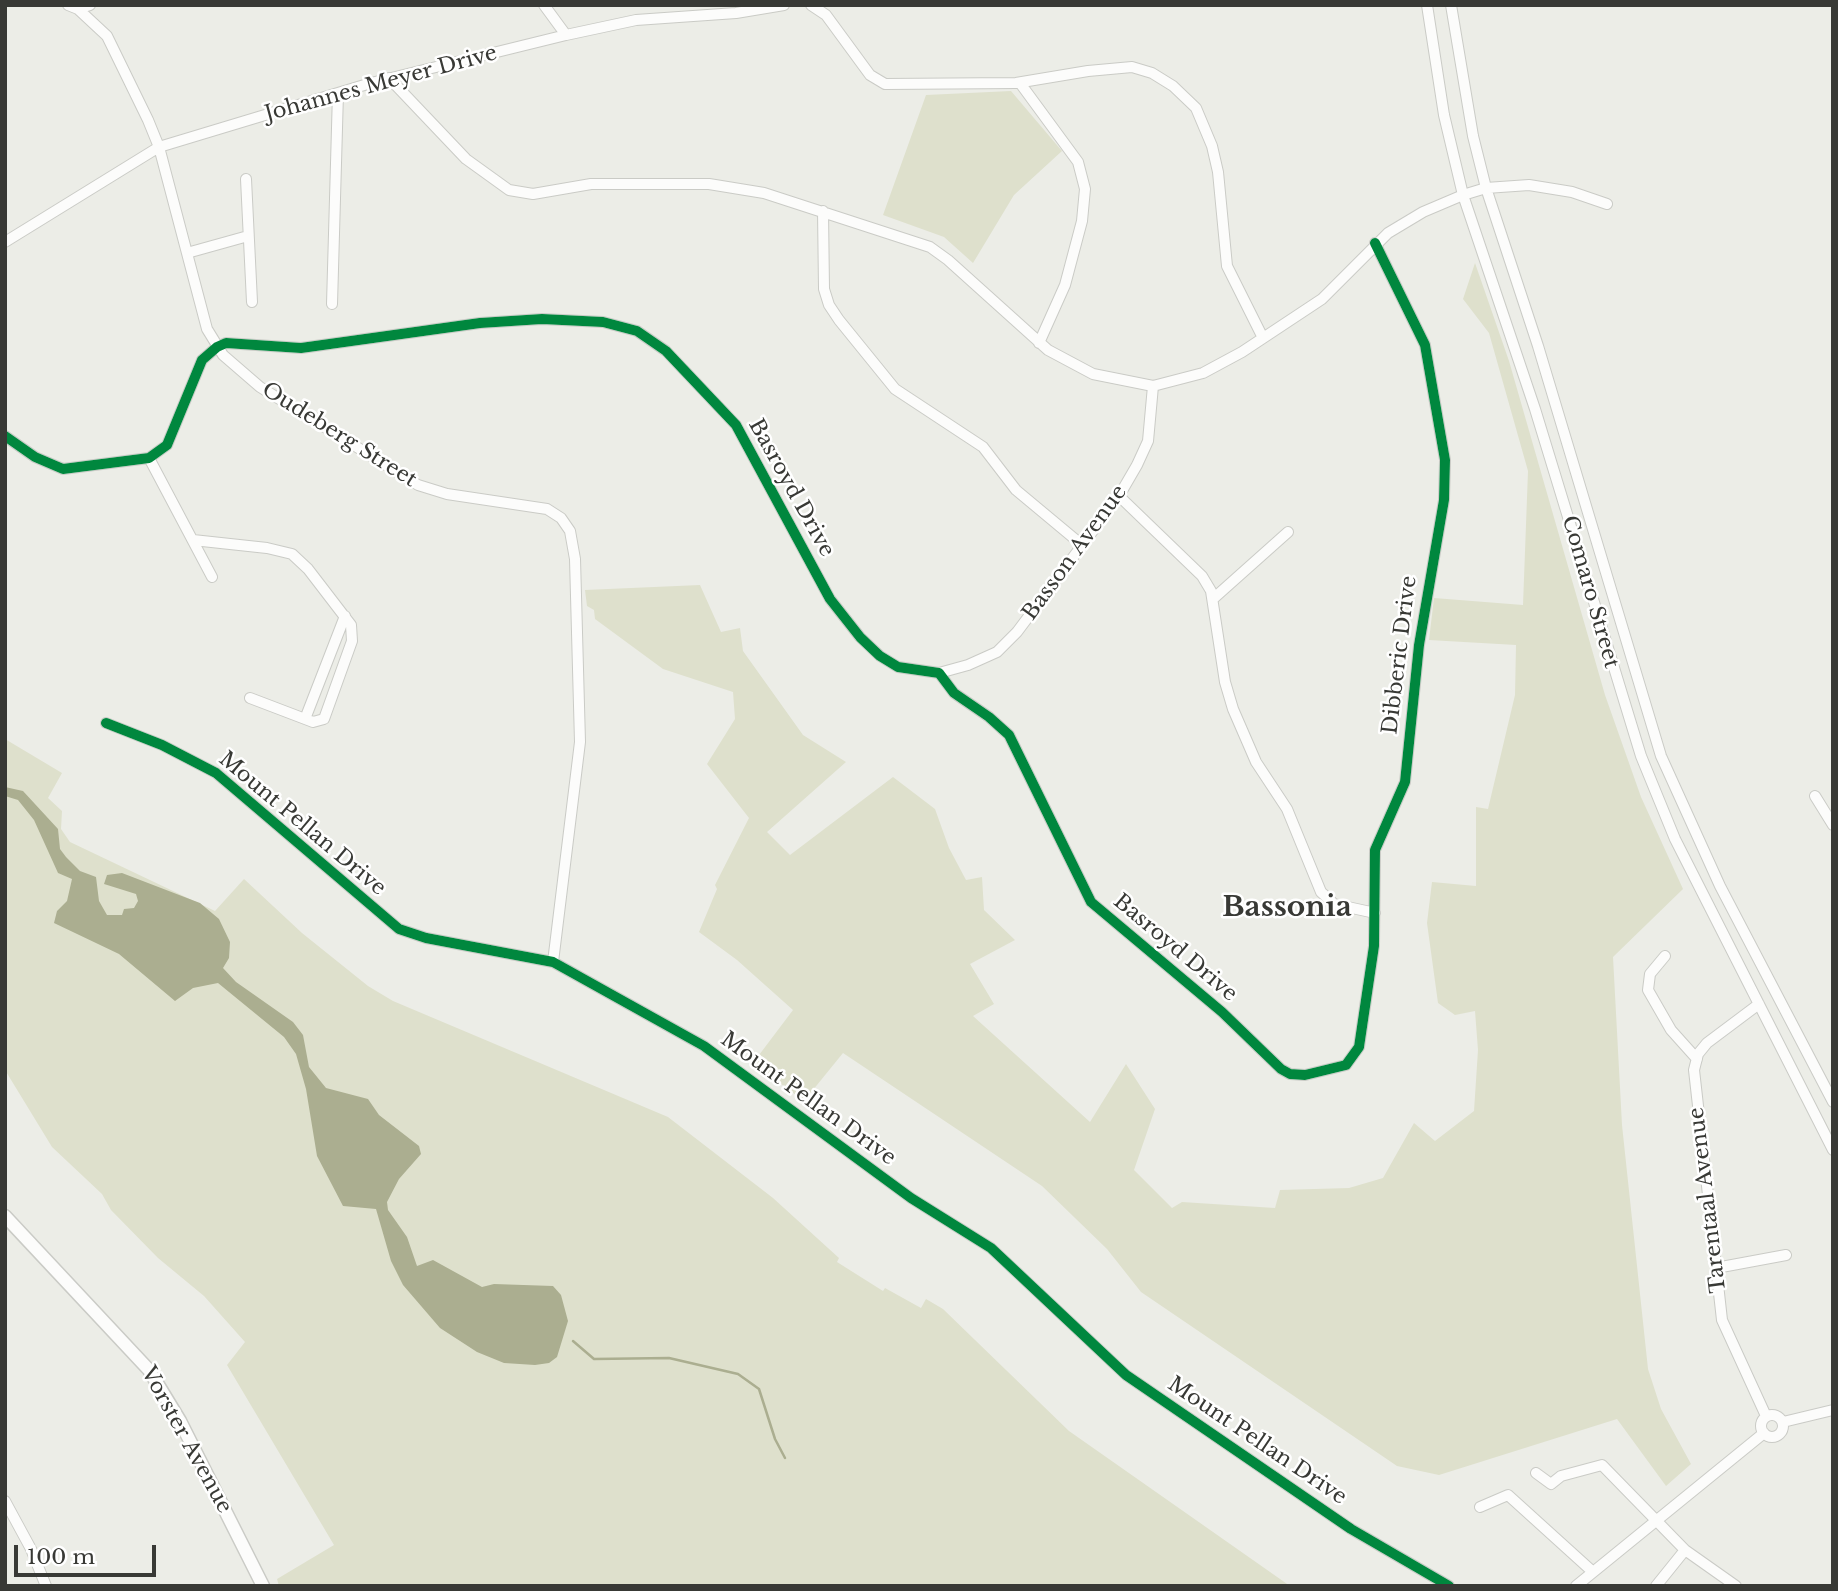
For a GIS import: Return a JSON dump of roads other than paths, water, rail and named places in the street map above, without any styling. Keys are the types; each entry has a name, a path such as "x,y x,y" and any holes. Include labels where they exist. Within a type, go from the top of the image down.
{"main road":[{"name":"Vorster Avenue","path":"5,1216 149,1370 180,1421 263,1586"}],"street":[{"path":"73,7 90,5"},
{"path":"544,5 566,34"},
{"name":"Johannes Meyer Drive","path":"5,242 159,147 389,78 566,34 636,20 736,13 784,5"},
{"path":"811,5 826,15 866,71 880,82 1020,83 1088,71 1138,68 1166,80 1189,100 1206,129 1217,165 1229,272 1263,338"},
{"name":"Comaro Street","path":"1427,5 1444,115 1463,195 1539,419 1641,755 1675,839 1833,1150"},
{"name":"Comaro Street","path":"1451,5 1471,126 1486,188 1538,346 1661,756 1720,886 1833,1102"},
{"name":"Oudeberg Street","path":"73,7 107,36 159,147 203,316 217,346 233,365 260,387 418,485 447,495 547,509 557,514 572,536 575,559 580,742 553,962"},
{"path":"389,78 473,165 500,186 533,194 591,184 720,184 754,190 823,211 930,247 948,260 1039,343 1093,374 1153,386 1203,373 1263,338 1322,299 1375,243 1412,218 1463,195 1486,188 1550,187 1607,204"},
{"path":"1020,83 1078,162 1085,189 1082,221 1065,285 1039,343"},
{"path":"332,304 338,93"},
{"path":"246,179 248,236 252,253 252,302"},
{"path":"823,211 824,289 829,305 839,320 895,389 983,447 1016,490 1082,545"},
{"path":"187,253 248,236"},
{"name":"Dibberic Drive","path":"1337,1068 1351,1061 1359,1047 1371,978 1375,850 1405,782 1419,645 1446,481 1437,407 1425,345 1375,243"},
{"name":"Basroyd Drive","path":"217,346 231,343 310,347 513,320 603,322 637,331 666,351 736,425 830,599 860,637 880,656 898,667 939,673 954,693 997,723 1014,742 1091,902 1222,1012 1281,1069 1299,1076 1337,1068"},
{"path":"5,436 35,457 63,469 149,458 167,445 199,366 205,355 217,346"},
{"name":"Basson Avenue","path":"939,673 968,665 1003,647 1119,496 1146,447 1153,386"},
{"path":"149,458 212,577"},
{"path":"1119,496 1202,576 1214,598 1225,682 1233,709 1256,762 1287,809 1314,879 1324,897 1334,904 1375,913"},
{"path":"1214,598 1288,532"},
{"path":"193,540 267,548 292,554 308,569 351,625 352,641 324,719 313,722 250,698"},
{"path":"305,719 345,616"},
{"name":"Mount Pellan Drive","path":"106,723 162,745 216,773 400,929 426,938 553,962 704,1046 911,1198 991,1248 1126,1375 1351,1529 1449,1586"},
{"path":"1815,796 1833,825"},
{"path":"1665,956 1650,974 1648,990 1671,1030 1697,1059 1707,1043 1759,1004"},
{"name":"Tarentaal Avenue","path":"1697,1059 1696,1092 1725,1330 1766,1416"},
{"path":"1716,1268 1786,1255"},
{"path":"1783,1422 1833,1410"},
{"path":"1764,1433 1761,1424 1766,1416 1776,1415 1783,1422"},
{"path":"1576,1586 1764,1433 1778,1435 1783,1422"},
{"path":"1535,1473 1551,1485 1561,1476 1602,1465 1653,1521 1685,1550 1736,1586"},
{"path":"1479,1507 1508,1495 1593,1572"},
{"path":"5,1501 31,1549 46,1586"},
{"path":"1656,1586 1685,1550"}],"waterway":[{"path":"573,1341 594,1359 669,1358 738,1374 759,1389 775,1439 785,1458"}],"district":[{"name":"Bassonia","path":"1287,908"}]}
